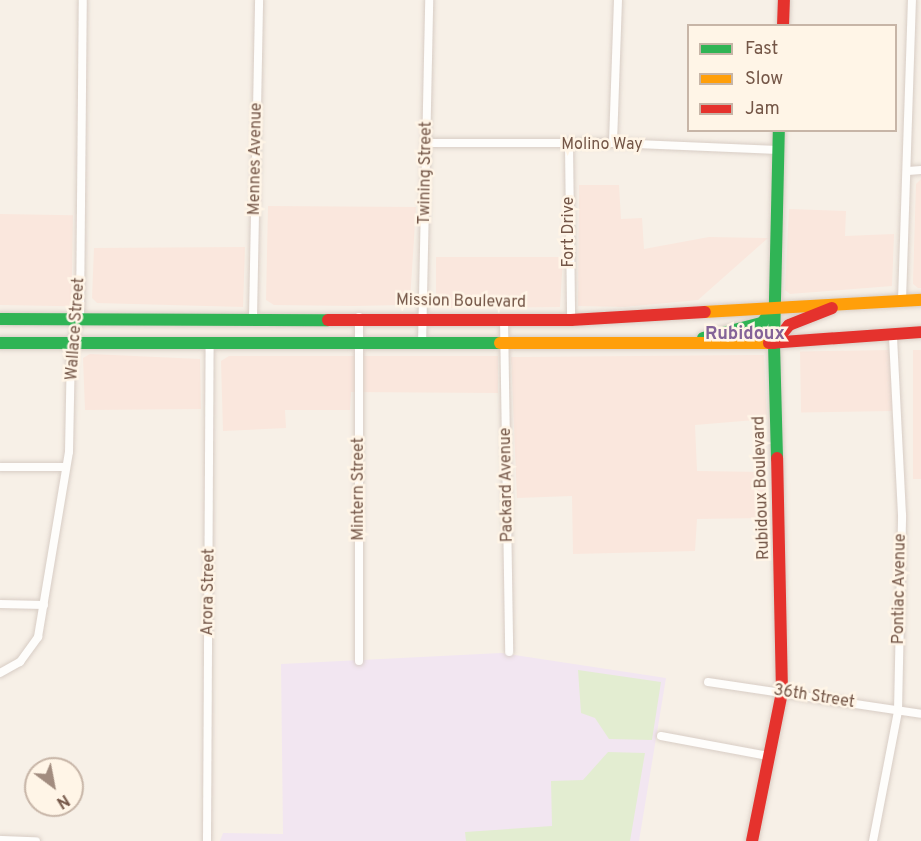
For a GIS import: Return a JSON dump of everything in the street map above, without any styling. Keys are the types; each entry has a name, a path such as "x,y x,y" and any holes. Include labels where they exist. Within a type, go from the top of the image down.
{"main road":[{"path":"783,24 784,0"},
{"name":"Rubidoux Boulevard","path":"752,841 782,692 774,343 779,132"},
{"name":"Mission Boulevard","path":"0,319 424,317 571,320 775,306 921,300"},
{"path":"774,343 789,325 844,303"},
{"path":"685,343 762,323 775,306"},
{"path":"0,343 422,345 774,343 921,332"}],"street":[{"name":"Wallace Street","path":"0,673 20,662 32,648 44,605 66,467 71,344 80,318 83,0"},
{"name":"Mennes Avenue","path":"253,318 259,0"},
{"name":"Twining Street","path":"422,345 429,0"},
{"path":"613,144 618,0"},
{"path":"902,300 912,0"},
{"name":"Molino Way","path":"426,143 613,144 778,150"},
{"name":"Fort Drive","path":"570,145 571,320"},
{"path":"908,171 921,170"},
{"name":"Mintern Street","path":"359,317 359,661"},
{"name":"Packard Avenue","path":"504,319 502,345 509,652"},
{"name":"Pontiac Avenue","path":"873,841 898,711 902,515 893,334"},
{"name":"Arora Street","path":"207,841 210,344"},
{"path":"0,467 66,467"},
{"path":"0,604 44,605"},
{"name":"36th Street","path":"708,682 921,714"},
{"path":"661,736 768,756"},
{"path":"0,840 36,841"}],"shaded area":[{"path":"921,179 921,288 918,288 913,284 916,184"},
{"path":"579,185 619,185 621,219 642,218 644,249 709,237 768,238 698,300 624,307 578,306"},
{"path":"268,206 416,207 410,301 404,305 354,306 274,305 266,300"},
{"path":"789,209 846,211 845,236 894,234 892,286 790,294 785,290"},
{"path":"0,214 73,215 71,306 0,305"},
{"path":"245,247 243,307 97,303 92,298 94,248"},
{"path":"436,257 563,257 560,307 442,308 436,300"},
{"path":"891,350 892,411 801,413 800,352"},
{"path":"913,350 921,350 921,479 913,479"},
{"path":"90,354 200,359 201,409 85,410 83,358"},
{"path":"764,355 767,419 695,425 697,471 765,472 768,518 697,519 695,551 573,554 572,496 517,498 511,357"},
{"path":"229,356 498,356 498,393 351,392 350,410 285,410 286,428 223,431 221,361"},
{"path":"501,653 666,678 639,841 220,841 223,833 283,834 281,664"}],"green space":[{"path":"578,670 661,682 652,740 609,739 595,718 581,713"},
{"path":"608,752 645,753 630,841 466,841 465,832 552,826 551,781 583,780"}],"traffic: fast":[{"path":"777,458 774,343 779,132"},
{"path":"703,338 762,323 775,306"},
{"path":"0,319 328,320"},
{"path":"0,343 500,343"}],"traffic: slow":[{"path":"705,312 921,300"},
{"path":"500,343 769,343"}],"traffic: jam":[{"path":"783,24 784,0"},
{"path":"774,343 789,325 832,308"},
{"path":"328,320 571,320 705,312"},
{"path":"769,343 921,332"},
{"path":"752,841 782,692 777,458"}],"district":[{"name":"Rubidoux","path":"745,335"}]}
